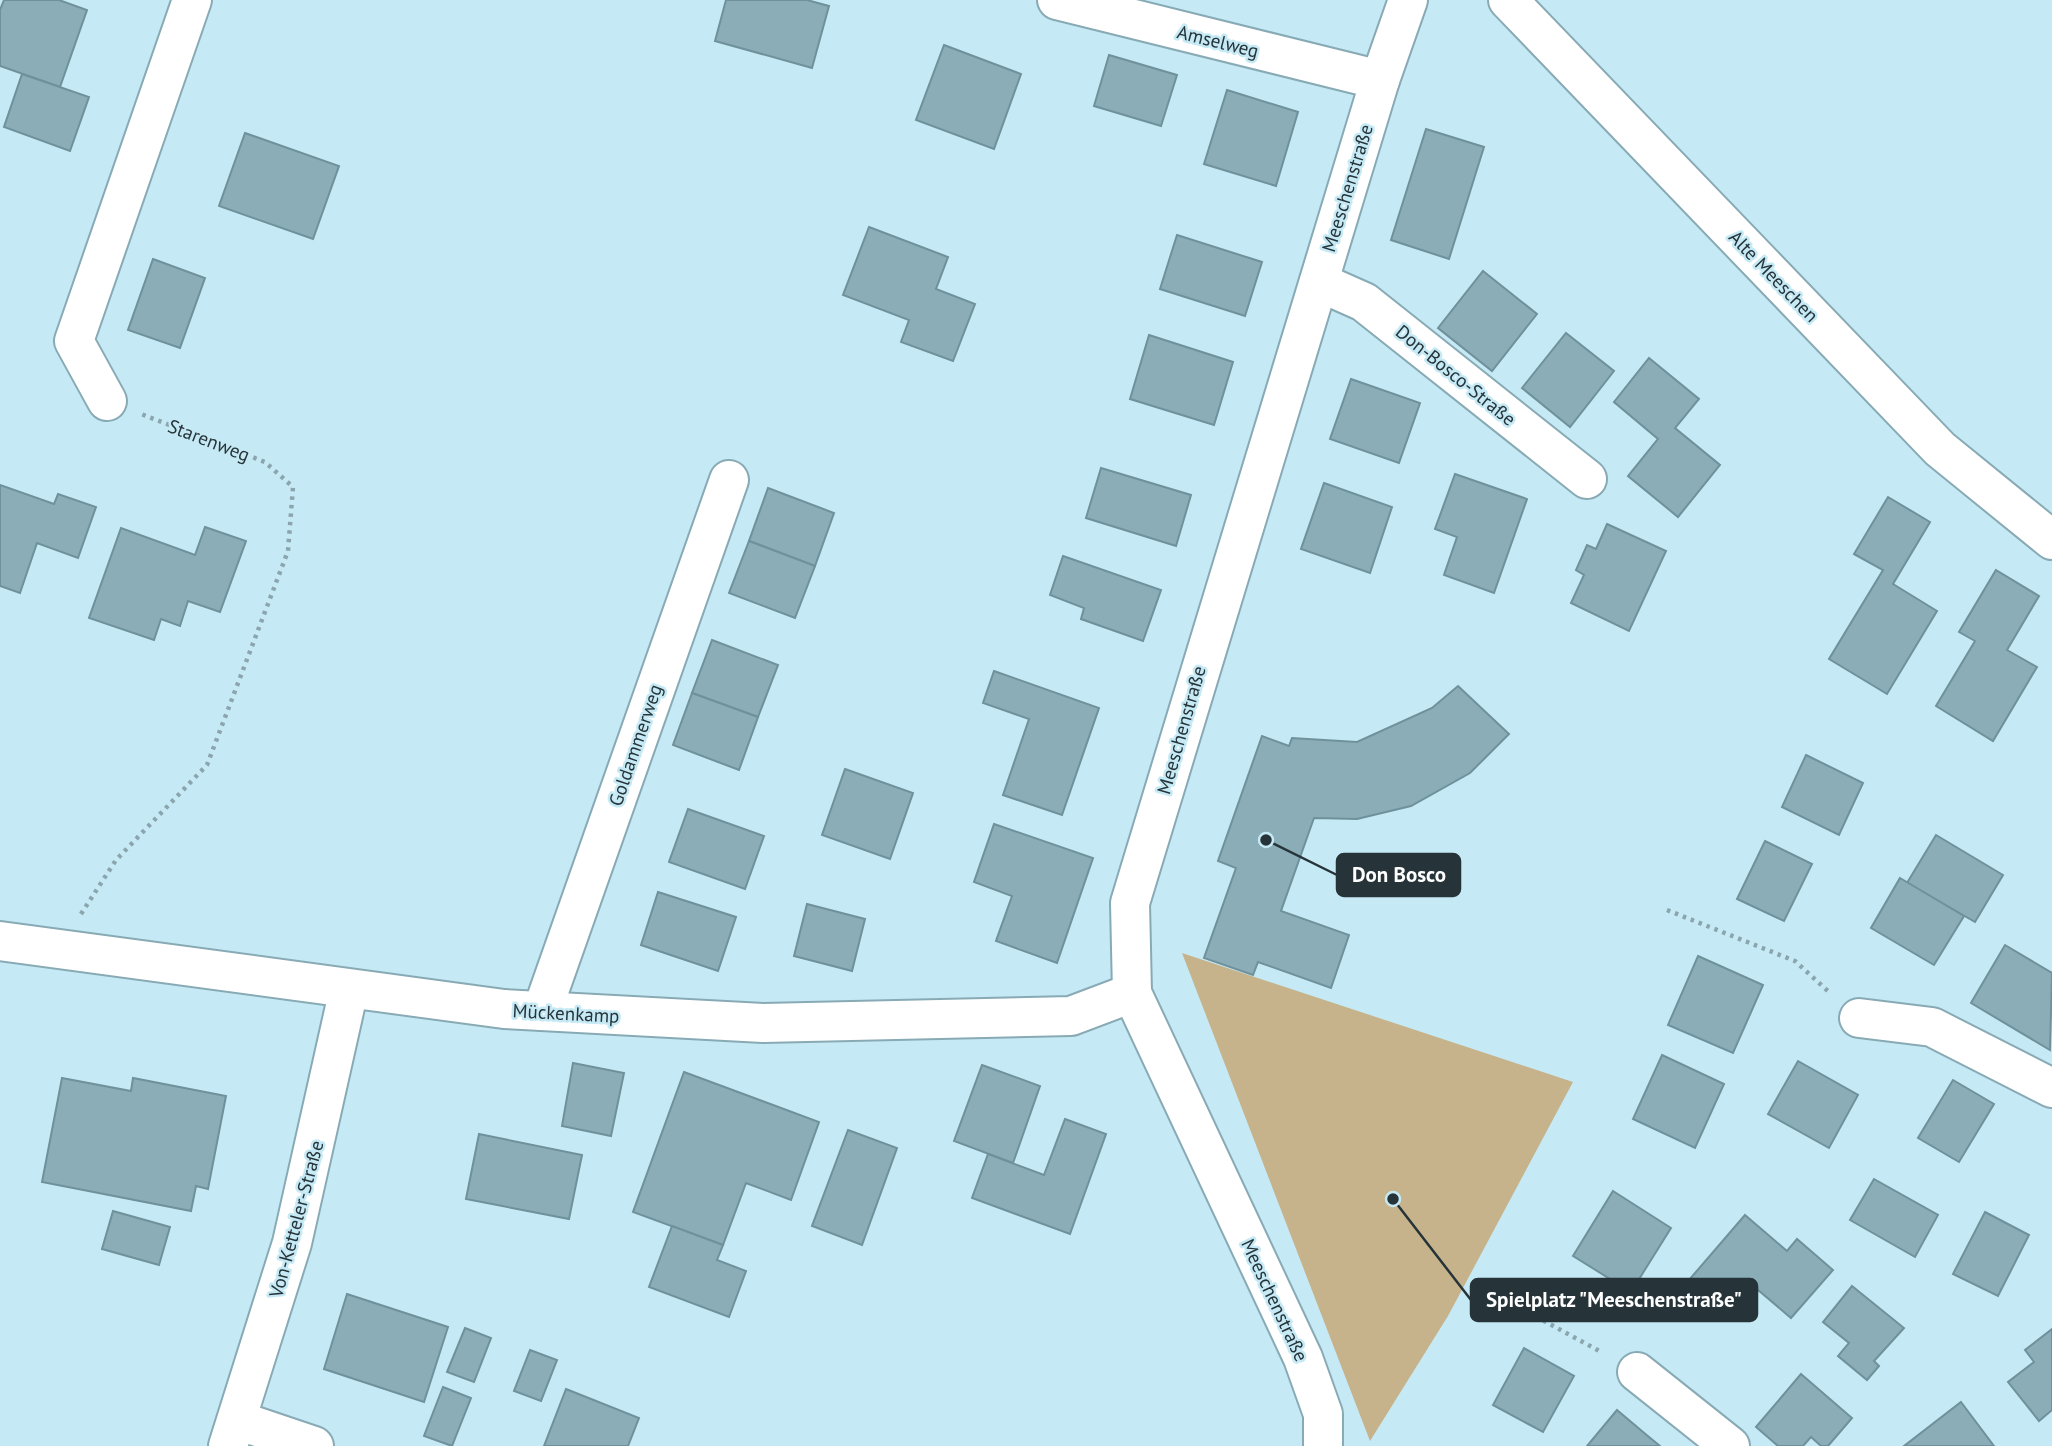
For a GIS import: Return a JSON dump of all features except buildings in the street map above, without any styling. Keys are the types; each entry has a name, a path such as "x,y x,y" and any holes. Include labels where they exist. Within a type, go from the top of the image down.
{"street":[{"path":"107,401 74,341 192,0"},
{"name":"Amselweg","path":"1057,0 1380,80"},
{"name":"Meeschenstraße","path":"1323,1446 1323,1414 1303,1358 1132,993 1130,903 1213,622 1380,80 1408,0"},
{"name":"Alte Meeschen","path":"1508,0 1940,449 2052,540"},
{"name":"Don-Bosco-Straße","path":"1319,282 1364,302 1587,479"},
{"name":"Goldammerweg","path":"542,1012 729,480"},
{"name":"Mückenkamp","path":"0,941 68,948 349,989 542,1012 763,1023 1071,1016 1132,993"},
{"name":"Von-Ketteler-Straße","path":"232,1433 292,1243 349,989"},
{"path":"1859,1018 1932,1027 2052,1088"},
{"path":"1637,1372 1730,1446"},
{"path":"232,1433 314,1446"}],"path":[{"name":"Starenweg","path":"68,948 81,914 116,860 206,765 288,551 292,513 293,487 265,462 107,401"},
{"path":"1667,910 1795,961 1859,1018"},
{"path":"1476,1284 1637,1372"}],"shaded area":[{"path":"1182,953 1573,1082 1448,1316 1370,1441"}],"place":[{"name":"Don Bosco","path":"1266,840"},
{"name":"Spielplatz \"Meeschenstraße\"","path":"1393,1199"}]}
